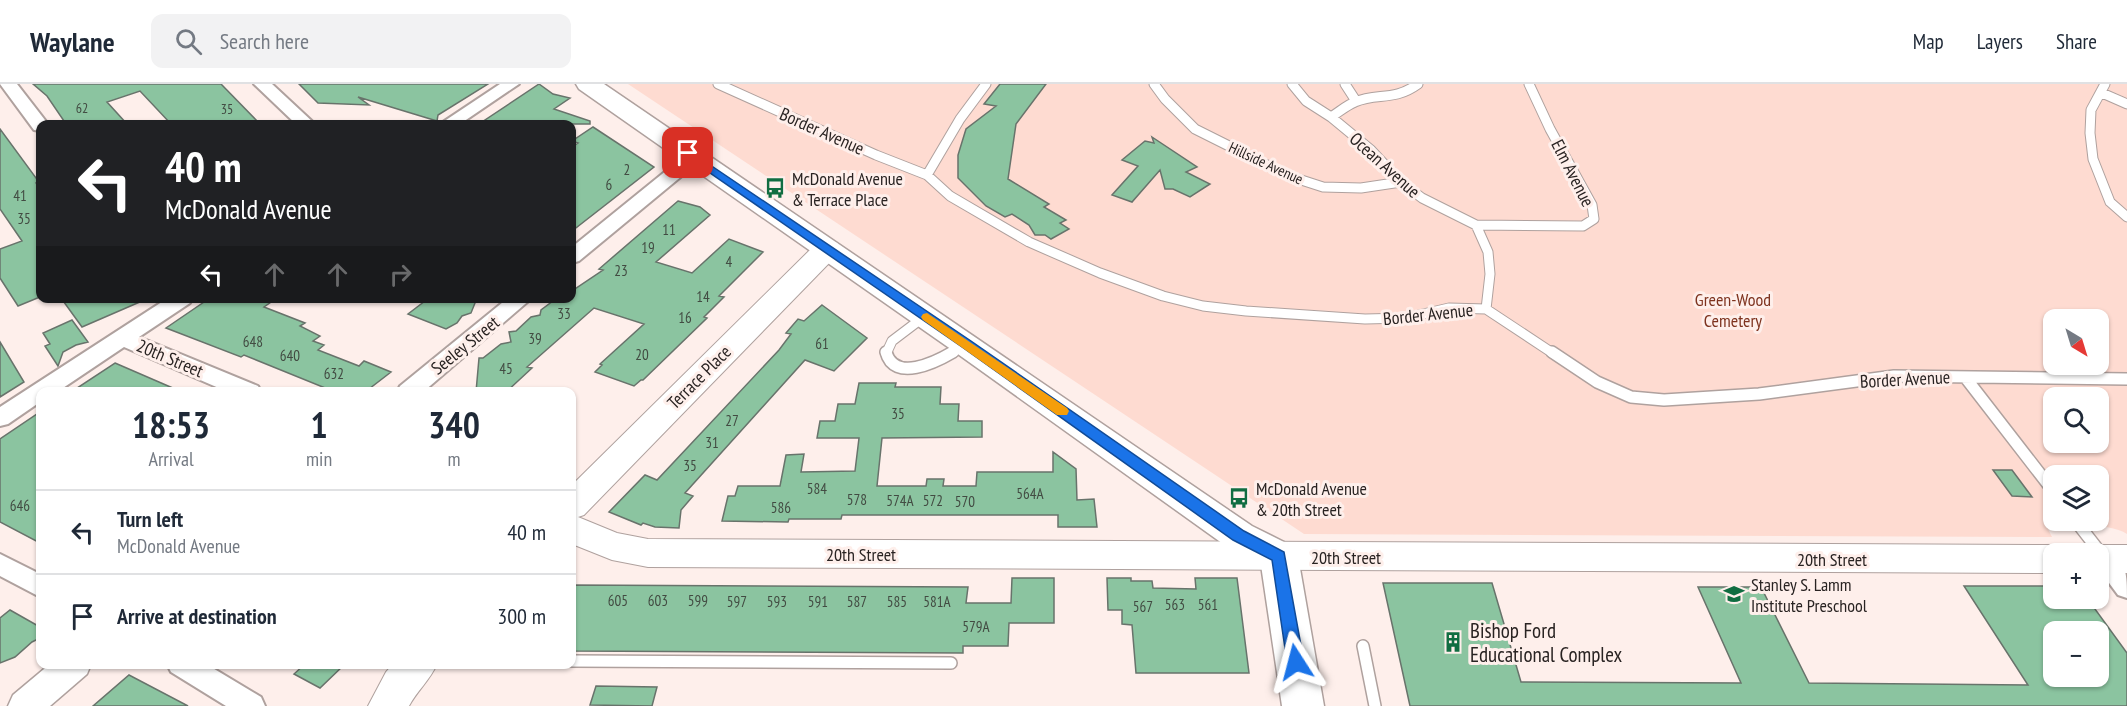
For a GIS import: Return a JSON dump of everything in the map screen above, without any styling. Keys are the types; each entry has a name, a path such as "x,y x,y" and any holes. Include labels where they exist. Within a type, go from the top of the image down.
{"main road":[{"path":"588,84 966,344 1239,536 1279,557 1303,706"},
{"name":"Terrace Place","path":"576,502 827,249"},
{"name":"20th Street","path":"576,531 612,546 648,553 2043,559"},
{"path":"363,706 402,685"}],"street":[{"path":"8,84 36,121"},
{"path":"262,84 302,120"},
{"path":"455,120 511,84"},
{"path":"576,255 694,157"},
{"path":"48,387 174,303"},
{"name":"Seeley Street","path":"414,387 516,303"},
{"name":"20th Street","path":"123,338 238,387"},
{"path":"0,418 36,395"},
{"path":"2110,559 2127,587"},
{"path":"0,564 36,584"},
{"path":"24,706 69,669"},
{"path":"189,669 251,706"}],"lane":[{"name":"Border Avenue","path":"718,84 876,155 927,175 951,196 1029,242 1100,273 1163,296 1203,306 1365,319 1406,318 1449,308 1486,309 1597,382 1631,397 1664,400 1759,394 1894,376 2127,379"},
{"path":"927,175 960,118 986,84"},
{"name":"Hillside Avenue","path":"1154,84 1165,99 1195,129 1289,176 1323,187 1361,188 1401,182"},
{"name":"Ocean Avenue","path":"1292,84 1306,101 1331,117 1371,150 1401,182 1422,198 1476,225"},
{"path":"1345,84 1356,101"},
{"path":"1331,117 1356,101 1390,97 1407,92 1418,84"},
{"name":"Elm Avenue","path":"1476,225 1583,226 1594,219 1592,205 1550,129 1529,84"},
{"path":"2106,84 2091,110 2090,133 2093,159 2110,202 2126,216"},
{"path":"2102,93 2127,104"},
{"path":"1476,225 1488,252 1490,274 1486,309"},
{"path":"925,316 888,346 885,355 897,366 908,369 922,367 966,344"},
{"path":"1965,377 2043,478"},
{"path":"2086,531 2110,559"},
{"path":"1363,646 1375,706"},
{"path":"576,661 951,663"}],"green space":[{"name":"Green-Wood Cemetery","path":"628,84 2127,84 2127,534 2109,528 2109,465 2043,465 2043,531 2049,531 2052,537 1304,534"}],"building":[{"path":"33,84 221,84 256,120 167,120 140,91 107,102 123,120 63,120 47,96"},
{"path":"299,84 488,84 438,115 437,120 358,97 369,105 318,103"},
{"path":"539,84 553,94 570,98 554,109 590,121 590,124 576,124 576,120 485,120"},
{"path":"1000,84 1046,84 1016,124 1008,179 1049,204 1044,207 1066,220 1060,223 1069,229 1051,239 1045,235 1035,235 1029,225 1012,214 1005,217 986,206 958,178 958,155 966,129 996,106 984,104"},
{"path":"593,127 654,167 576,228 576,144 578,143 576,138"},
{"path":"0,129 36,178 36,299 18,306 0,278 0,249 22,241 0,209"},
{"path":"1152,137 1197,167 1186,172 1210,184 1190,197 1173,189 1165,189 1160,170 1132,202 1112,195 1138,166 1122,160 1145,141 1154,143"},
{"path":"678,201 700,207 710,215 656,262 692,273 729,239 763,252 719,296 724,297 704,317 707,318 634,386 595,372 602,365 600,364 644,324 594,308 527,367 532,368 511,387 476,387 479,358 483,358 501,344 511,342 509,332 516,331 531,317 540,315 541,310 550,303 576,303 576,288 603,270 599,269"},
{"path":"65,303 137,303 82,327"},
{"path":"203,303 270,303 264,307 305,323 300,326 320,336 313,341 324,345 318,350 359,366 364,361 391,372 372,387 323,387 244,355 241,357 166,328"},
{"path":"422,303 475,303 471,313 462,316 457,323 446,329 408,314"},
{"path":"822,305 867,338 834,371 805,360 685,493 693,496 681,510 679,528 655,527 643,523 641,525 609,512 645,475 657,480 779,350 791,334 786,333 798,319 804,321"},
{"path":"72,320 88,342 63,352 58,366 45,346 50,344 43,333"},
{"path":"0,342 24,382 0,397"},
{"path":"115,363 170,387 79,387"},
{"path":"859,383 896,383 895,387 941,387 940,404 959,404 958,421 982,421 982,437 882,438 877,486 926,486 927,479 944,479 943,486 976,486 977,472 1053,472 1053,452 1076,469 1077,500 1094,499 1097,527 1058,527 1058,515 842,515 841,519 789,519 788,522 722,521 728,496 735,496 738,486 780,486 786,455 804,454 801,472 855,471 859,438 817,438 820,421 835,421 838,404 855,404"},
{"path":"36,415 36,541 0,522 0,439"},
{"path":"1993,470 2012,470 2032,497 2012,496"},
{"path":"1012,578 1054,578 1054,623 1009,623 1008,646 963,646 963,653 576,651 576,585 968,587 966,603 1011,603"},
{"path":"1107,578 1152,581 1153,588 1196,589 1195,578 1237,578 1249,673 1136,673 1132,625 1122,624 1122,610 1108,610"},
{"name":"Bishop Ford Educational Complex","path":"1383,583 1492,583 1521,682 1741,683 1698,587 1761,587 1809,683 2028,685 1964,586 2043,586 2043,609 2095,609 2104,621 2043,621 2043,687 2109,687 2109,628 2127,653 2127,706 1410,706"},
{"path":"10,610 36,625 36,640 15,657 0,663 0,618"},
{"path":"300,669 340,669 320,688 294,674"},
{"path":"129,675 188,706 93,706"},
{"path":"596,686 657,687 652,706 590,705"}],"slow traffic":[{"path":"927,317 1062,411"}],"place":[{"name":"McDonald Avenue & Terrace Place","path":"775,188"},
{"name":"McDonald Avenue & 20th Street","path":"1239,498"},
{"name":"Stanley S. Lamm Institute Preschool","path":"1734,594"},
{"name":"Bishop Ford Educational Complex","path":"1453,642"}],"route":[{"path":"688,153 966,344 1239,536 1279,557 1296,662"}]}
